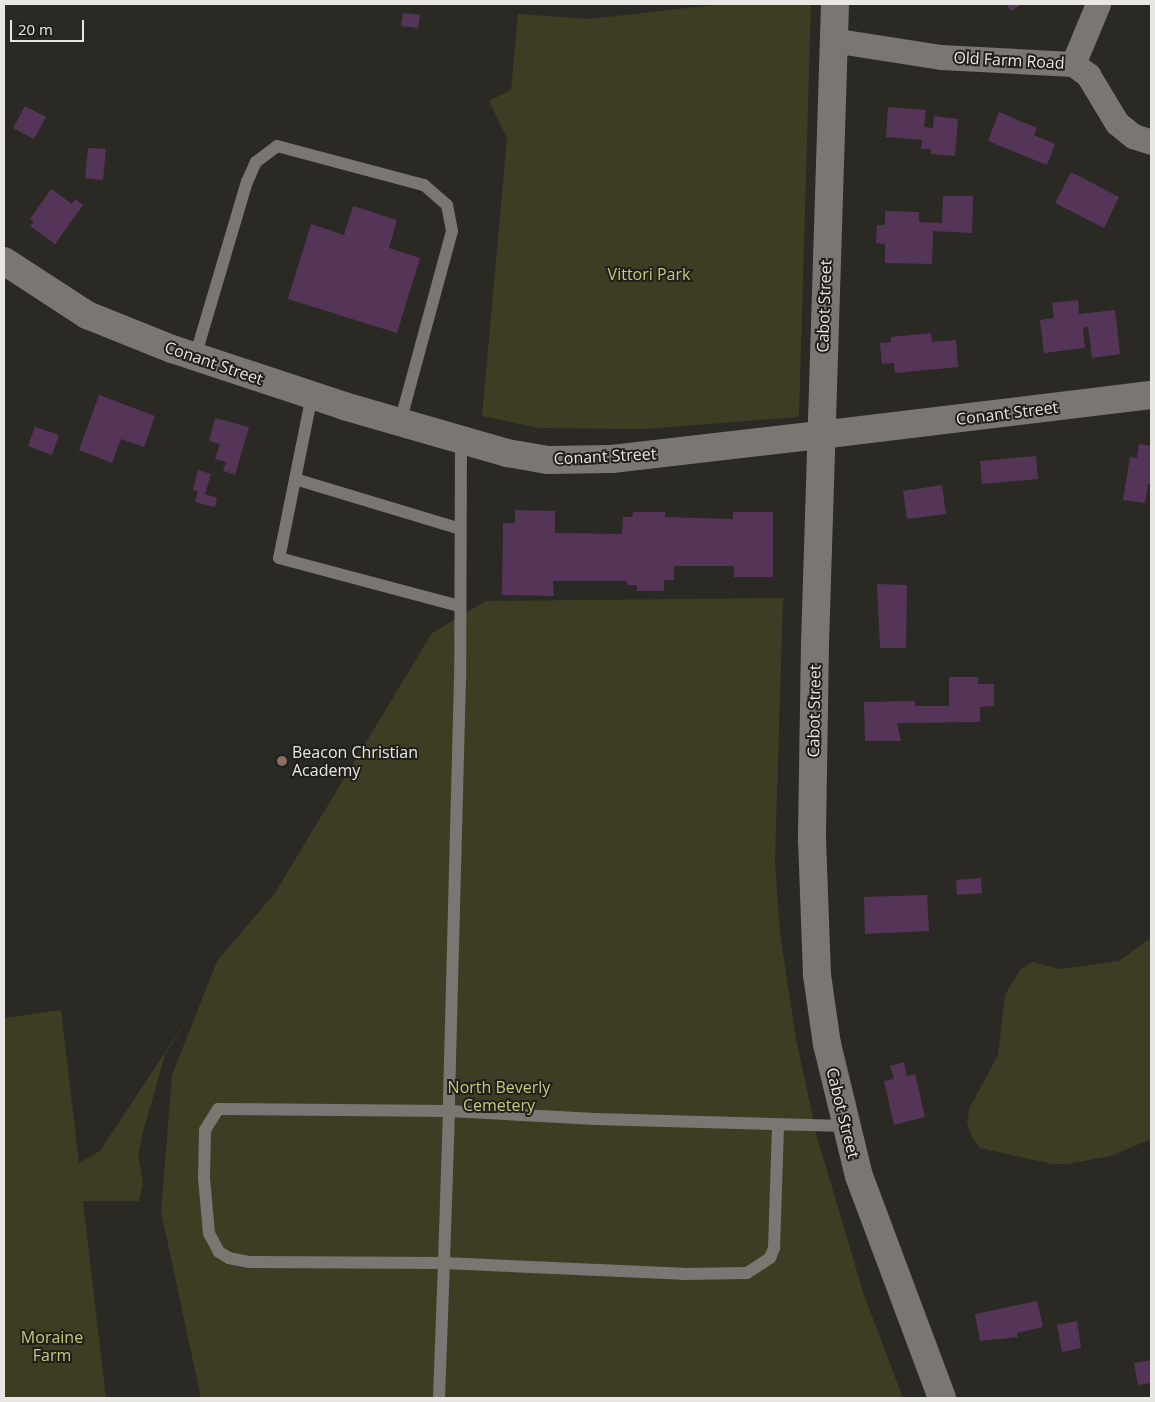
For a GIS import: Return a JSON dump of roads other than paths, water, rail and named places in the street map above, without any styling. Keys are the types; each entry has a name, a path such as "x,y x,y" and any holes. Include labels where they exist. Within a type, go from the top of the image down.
{"main road":[{"name":"Cabot Street","path":"834,4 820,435 813,914 827,1044 846,1126 860,1176 942,1398"},
{"name":"Conant Street","path":"4,261 87,315 195,357 461,440 548,460 612,459 1151,395"}],"street":[{"path":"1073,64 1098,4"},
{"name":"Old Farm Road","path":"832,40 941,57 1073,64 1088,74 1117,123 1133,136 1151,142"}],"lane":[{"path":"195,357 247,182 256,162 277,146 424,185 447,205 452,232 400,422"},
{"path":"312,395 279,558 460,606"},
{"path":"439,1398 460,606 461,440"},
{"path":"295,479 461,529"},
{"path":"778,1125 774,1248 770,1258 761,1267 747,1273 683,1274 444,1263 249,1262 229,1258 219,1252 209,1233 204,1144 209,1119 218,1109 448,1111 778,1125 846,1126"}],"place":[{"name":"Beacon Christian Academy","path":"282,761"}],"park label":[{"name":"Vittori Park","path":"649,274"},
{"name":"North Beverly Cemetery","path":"499,1096"},
{"name":"Moraine Farm","path":"52,1346"}]}
